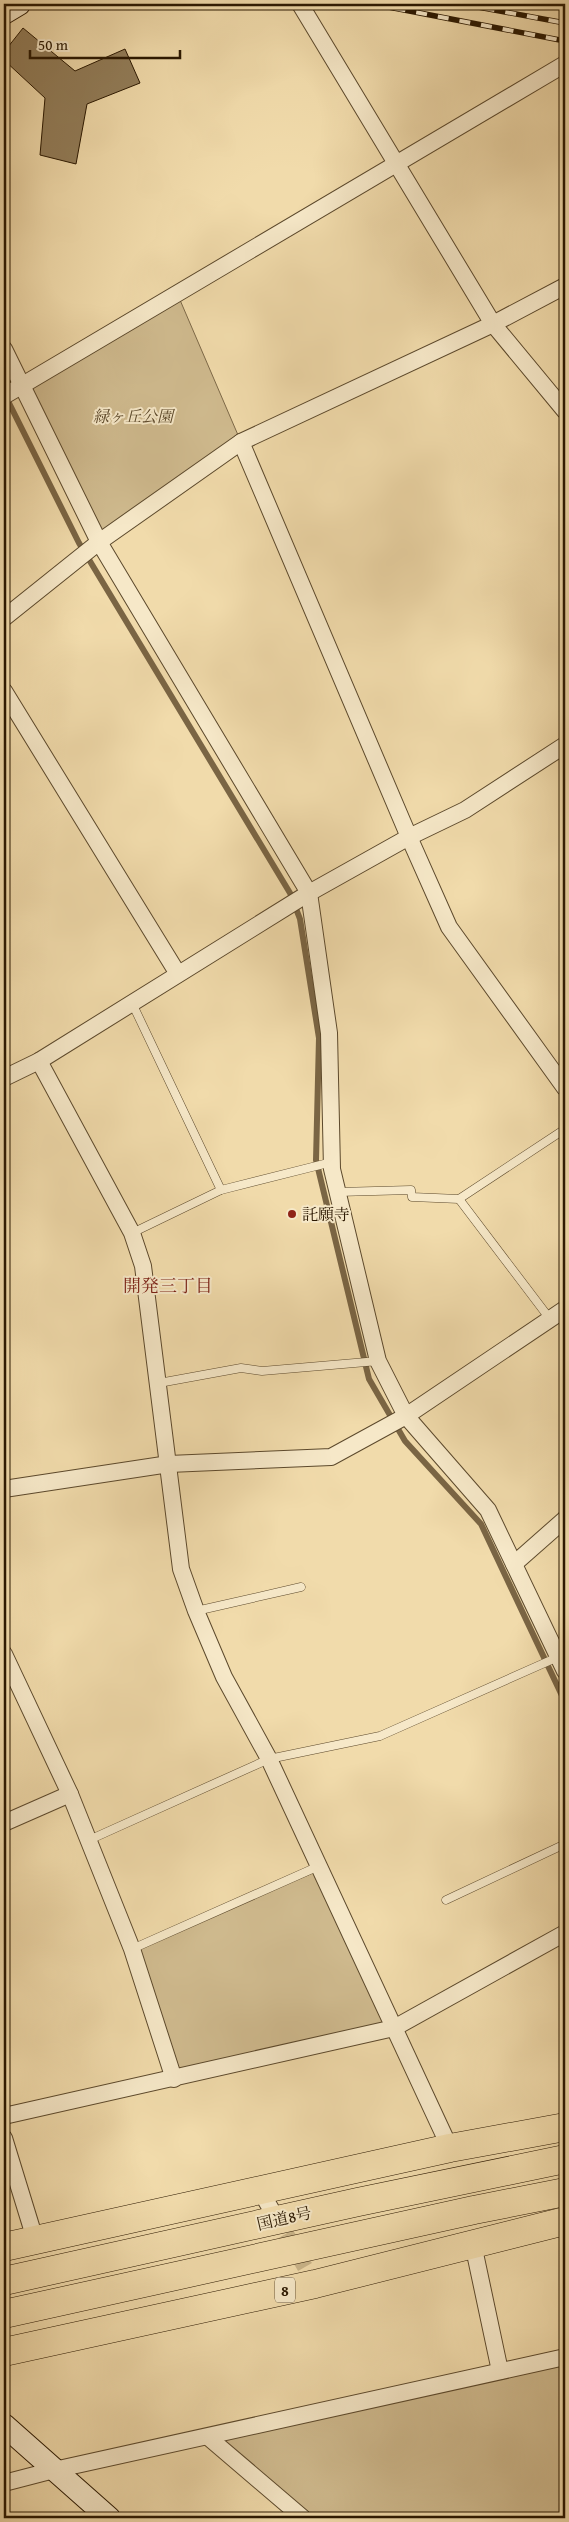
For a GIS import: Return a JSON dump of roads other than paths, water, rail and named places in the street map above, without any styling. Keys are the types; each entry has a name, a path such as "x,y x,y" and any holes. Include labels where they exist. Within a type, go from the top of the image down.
{"highway":[{"path":"4,2247 35,2239 266,2200 450,2148 565,2127"},
{"name":"国道8号","path":"4,2281 565,2158"},
{"name":"国道8号","path":"4,2314 474,2210 565,2192"},
{"name":"8","path":"4,2352 310,2276 473,2244 565,2221"}],"street":[{"path":"4,13 19,4"},
{"path":"300,4 493,324 565,412"},
{"path":"4,396 565,64"},
{"path":"4,618 99,542 241,442 493,324 565,286"},
{"path":"4,349 99,542 309,893 329,1033 332,1162 378,1361 406,1416 488,1510 562,1664"},
{"path":"241,442 408,837 449,927 565,1088"},
{"path":"4,691 178,974"},
{"path":"4,1078 39,1061 309,893 408,837 465,810 565,745"},
{"path":"39,1061 132,1233 143,1266 170,1464 181,1569 196,1611 224,1677 269,1759 450,2148"},
{"path":"4,1490 170,1464 332,1456 406,1416 565,1308"},
{"path":"514,1564 565,1519"},
{"path":"4,1654 70,1794 132,1949 174,2079"},
{"path":"4,1823 70,1794"},
{"path":"4,2116 394,2028 565,1933"},
{"path":"4,2138 35,2239"},
{"path":"473,2244 500,2371"},
{"path":"4,2483 54,2470 565,2357"},
{"path":"4,2425 109,2518"},
{"path":"208,2437 303,2518"}],"lane":[{"path":"132,1003 221,1190"},
{"path":"338,1192 411,1190 412,1197 459,1199 565,1129"},
{"path":"132,1233 221,1190 332,1162"},
{"path":"459,1199 550,1319"},
{"path":"158,1383 242,1368 262,1371 378,1361"},
{"path":"196,1611 301,1586"},
{"path":"88,1840 269,1759 380,1736 562,1664"},
{"path":"446,1900 565,1844"},
{"path":"132,1949 319,1866"}],"waterway":[{"path":"6,397 79,543 290,893 300,919 319,1038 316,1160 369,1379 405,1441 481,1524 565,1702"}],"tunnel":[{"path":"274,2213 305,2267"}],"railway":[{"path":"373,4 565,41"},
{"path":"462,4 565,23"}],"place":[{"name":"託願寺","path":"292,1214"}],"district":[{"name":"開発三丁目","path":"168,1285"}],"park label":[{"name":"緑ヶ丘公園","path":"133,416"}]}
